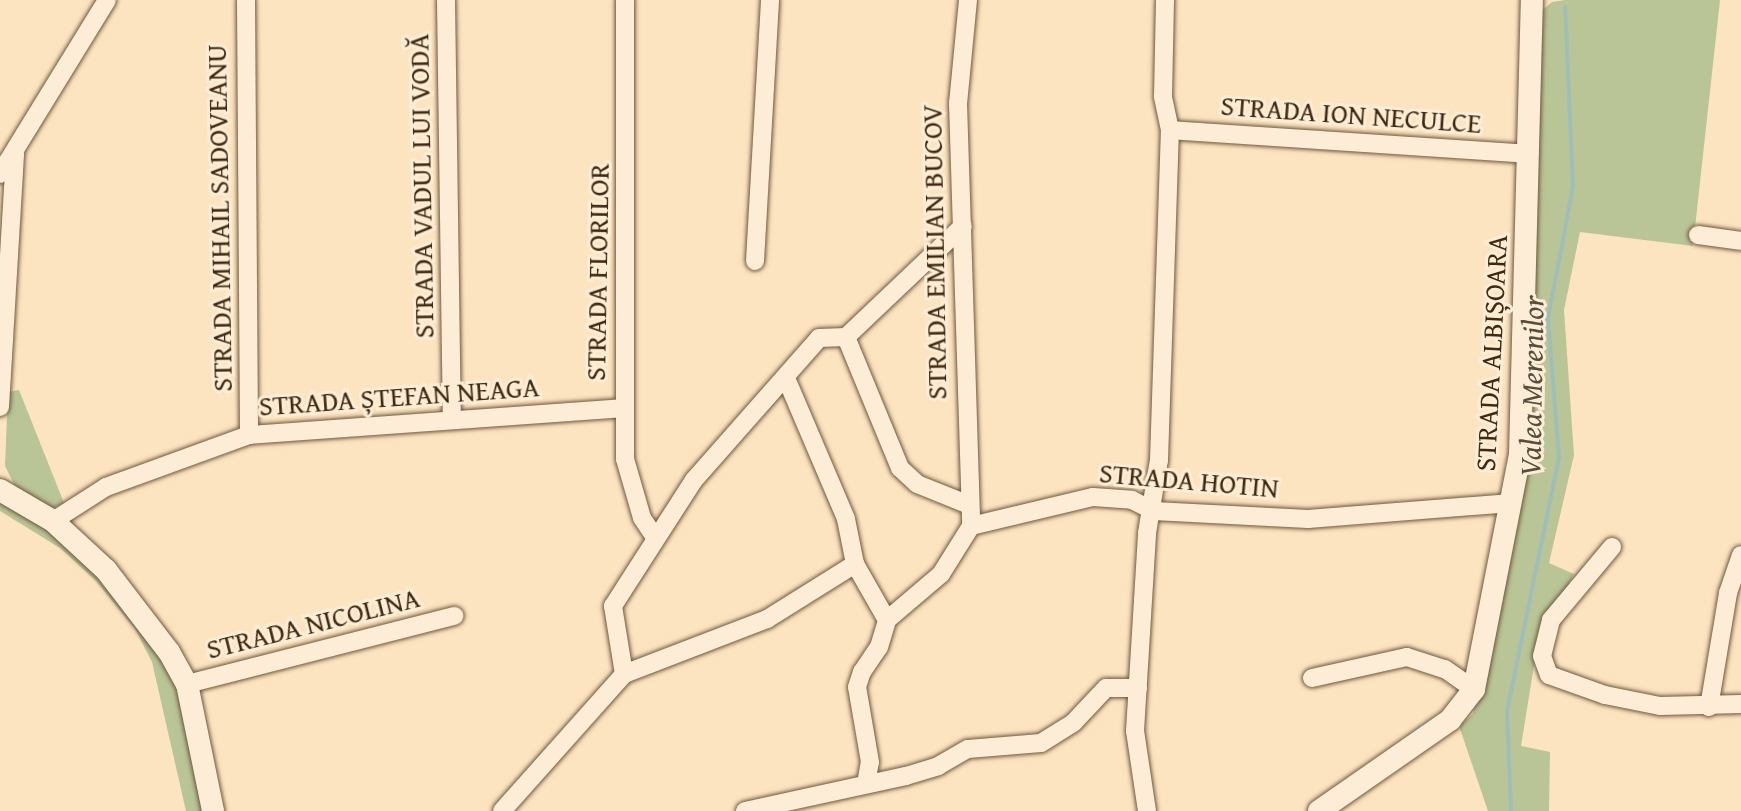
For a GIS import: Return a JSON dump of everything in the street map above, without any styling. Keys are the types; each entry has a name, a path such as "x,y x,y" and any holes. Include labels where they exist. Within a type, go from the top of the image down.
{"street":[{"path":"0,174 15,153 27,124 107,0"},
{"name":"STRADA MIHAIL SADOVEANU","path":"246,0 249,435"},
{"name":"STRADA VADUL LUI VODĂ","path":"446,0 452,419"},
{"name":"STRADA FLORILOR","path":"625,0 623,408 631,488 655,537"},
{"path":"755,261 770,0"},
{"name":"STRADA EMILIAN BUCOV","path":"968,0 958,103 967,504 971,526"},
{"path":"1147,811 1135,731 1147,533 1154,511 1170,130 1163,96 1165,0"},
{"name":"STRADA ALBIȘOARA","path":"1470,696 1520,454 1532,0"},
{"name":"STRADA ION NECULCE","path":"1170,130 1529,154"},
{"path":"0,407 15,153"},
{"path":"624,674 613,606 694,480 819,338 846,337 963,226"},
{"path":"1698,235 1741,241"},
{"path":"846,337 900,468 917,484 967,504"},
{"path":"786,378 846,519 855,564 887,620"},
{"name":"STRADA ȘTEFAN NEAGA","path":"53,521 106,487 249,435 623,408"},
{"path":"0,490 53,521 106,570 146,616 187,684 213,811"},
{"name":"STRADA HOTIN","path":"971,526 1093,497 1132,500 1154,511 1351,518 1511,503"},
{"path":"866,784 870,762 857,687 887,620 941,574 971,526"},
{"path":"1612,547 1551,620 1543,640 1544,666 1562,682 1660,706 1741,704"},
{"path":"1709,707 1728,593 1741,555"},
{"path":"502,811 624,674 767,619 855,564"},
{"name":"STRADA NICOLINA","path":"187,684 454,616"},
{"path":"1312,678 1407,657 1445,669 1470,696 1319,811"},
{"path":"745,811 938,766 968,749 1041,743 1074,722 1106,688 1138,688"}],"green space":[{"path":"1720,0 1693,246 1580,232 1564,310 1574,455 1549,563 1574,574 1538,641 1521,746 1550,752 1549,811 1488,811 1459,726 1473,714 1524,470 1538,14 1552,2"},
{"path":"19,390 64,503 48,510 17,490 5,466 8,392"},
{"path":"0,499 50,529 102,577 172,673 190,733 203,811 186,811 152,662 135,629 96,581 60,548 0,511"}],"waterway":[{"name":"Valea Merenilor","path":"1511,811 1507,711 1559,458 1548,318 1573,187 1565,7"}]}
